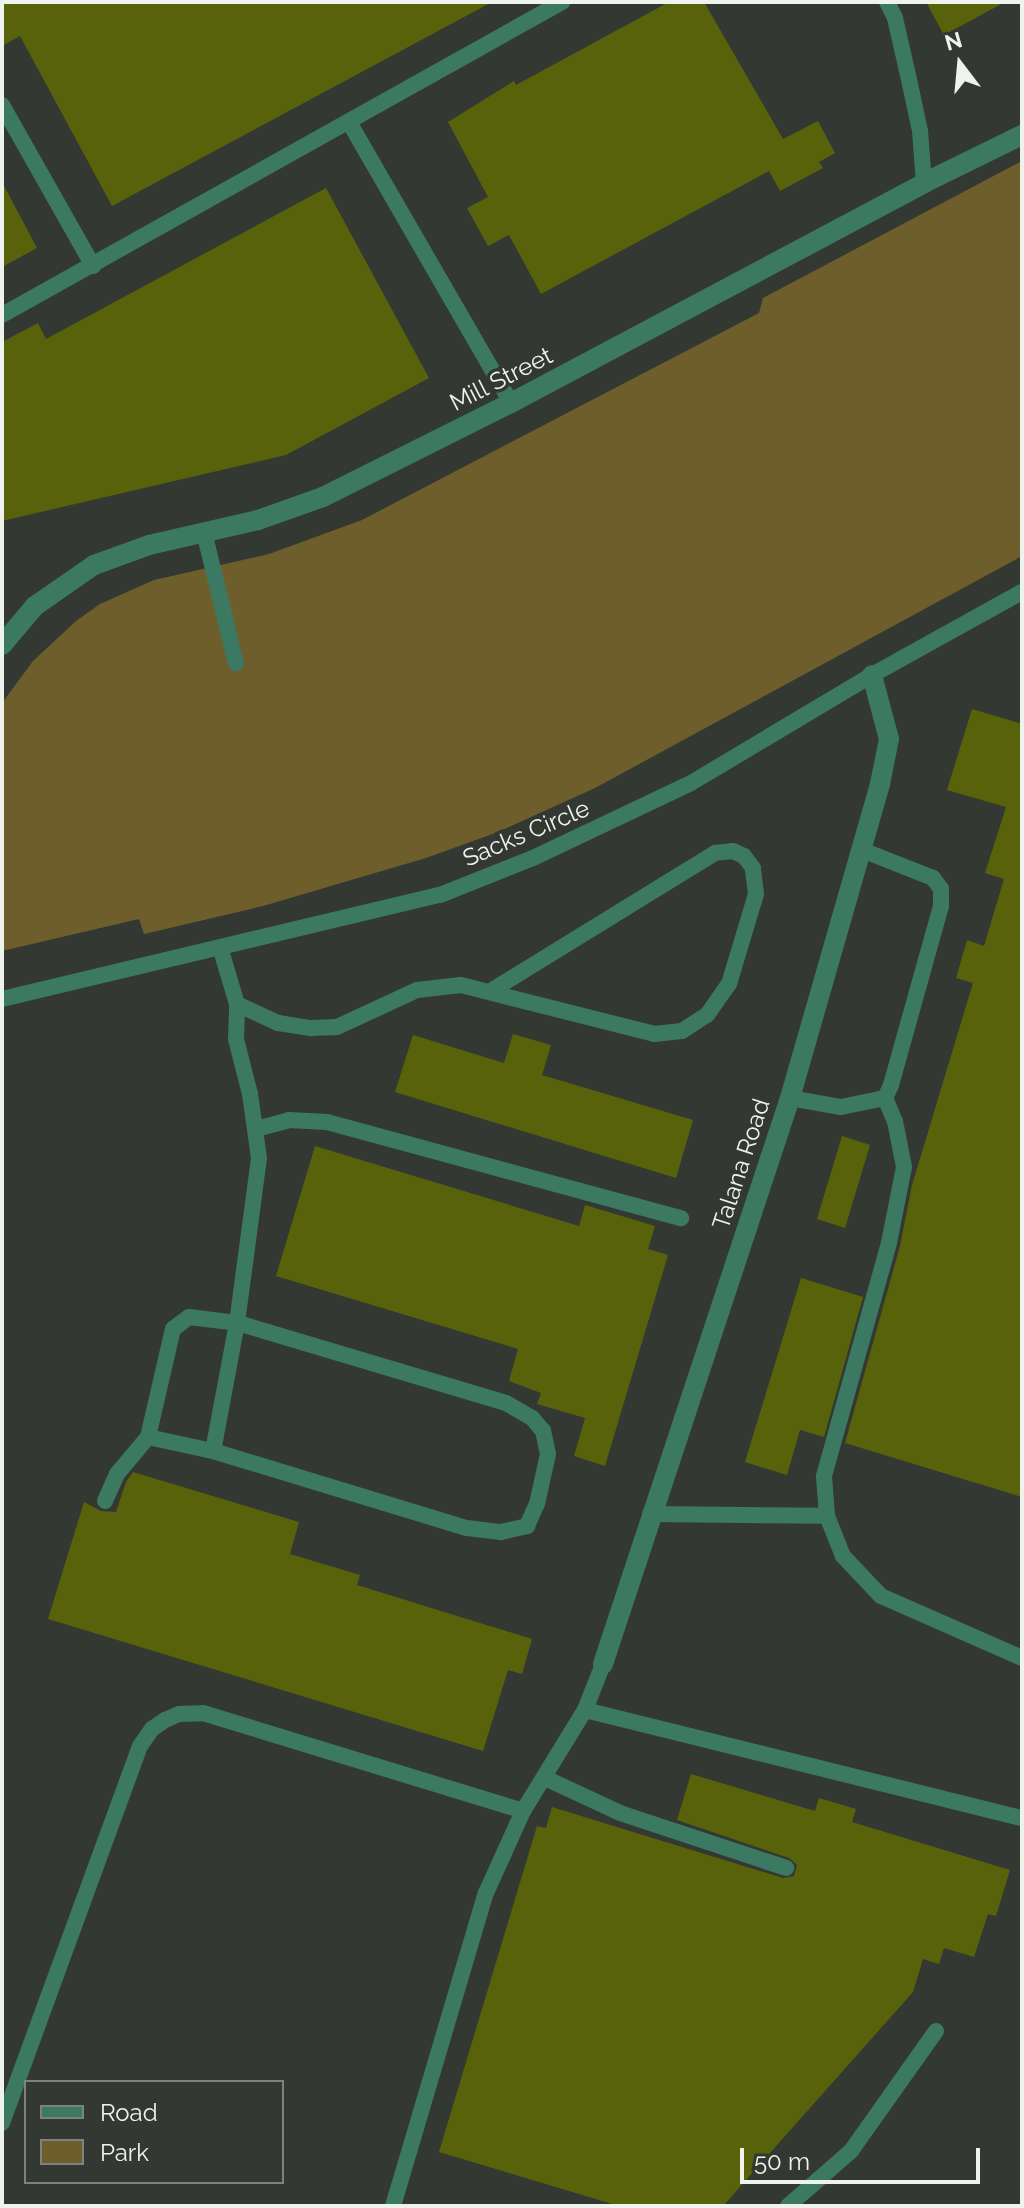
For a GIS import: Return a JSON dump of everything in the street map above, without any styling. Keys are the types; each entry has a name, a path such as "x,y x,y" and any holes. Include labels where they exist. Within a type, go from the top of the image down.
{"street":[{"name":"Mill Street","path":"2,645 43,600 94,565 149,545 258,520 323,497 511,403 924,183 1022,135"},
{"name":"Talana Road","path":"603,1664 650,1514 790,1098 880,784 889,739 872,675"}],"lane":[{"path":"2,315 562,2"},
{"path":"887,2 895,18 920,131 924,183"},
{"path":"2,105 93,266"},
{"path":"349,122 511,403"},
{"path":"204,532 236,663"},
{"name":"Sacks Circle","path":"2,999 440,895 533,858 691,783 872,675 1022,592"},
{"path":"862,850 933,878 941,889 937,921 885,1098 895,1121 904,1167 889,1243 824,1476 827,1516 843,1556 881,1596 1022,1658"},
{"path":"237,1004 278,1023 311,1028 356,1021 417,990 439,985 492,990 654,1034 682,1031 707,1015 729,984 756,894 753,868 744,856 733,851 715,853 492,990"},
{"path":"213,1451 237,1323 259,1158 256,1129 236,1039 237,1004 220,947"},
{"path":"790,1098 841,1107 885,1098"},
{"path":"256,1129 289,1120 327,1122 681,1218"},
{"path":"105,1501 117,1474 148,1437 173,1329 189,1317 237,1323 506,1403 532,1418 543,1431 548,1454 537,1504 527,1526 501,1532 467,1528 213,1451 148,1437"},
{"path":"650,1514 827,1516"},
{"path":"393,2206 486,1893 523,1811 585,1710 603,1664"},
{"path":"585,1710 1022,1818"},
{"path":"2,2123 140,1746 152,1729 165,1720 179,1714 203,1713 523,1811"},
{"path":"545,1778 620,1813 786,1868"},
{"path":"788,2206 851,2151 936,2031"}],"green space":[{"path":"1022,161 1022,556 595,788 498,832 426,858 263,906 144,934 139,919 2,951 2,703 33,661 76,621 100,604 154,580 269,554 362,520 759,313 763,298"}],"building":[{"path":"2,2 492,2 112,206 20,36 2,46"},
{"path":"669,2 704,2 783,139 818,121 835,153 819,162 823,168 780,191 769,171 541,294 509,235 488,246 467,208 488,197 448,122 514,81 516,85"},
{"path":"926,2 1005,2 944,35"},
{"path":"2,182 37,248 2,267"},
{"path":"326,188 429,378 286,455 2,521 2,342 38,323 46,339"},
{"path":"972,709 1022,724 1022,1497 845,1443 900,1246 912,1185 973,983 956,978 967,940 984,946 1004,879 985,873 1006,807 947,790"},
{"path":"513,1034 551,1045 542,1075 693,1120 676,1178 395,1092 413,1035 504,1063"},
{"path":"842,1136 870,1145 845,1228 817,1219"},
{"path":"315,1146 579,1226 585,1205 655,1226 648,1249 668,1255 605,1466 574,1456 585,1418 537,1404 541,1393 509,1381 518,1349 276,1276"},
{"path":"801,1278 863,1297 824,1437 800,1430 787,1475 745,1462"},
{"path":"133,1472 299,1522 290,1554 360,1575 357,1585 532,1639 522,1674 508,1670 483,1751 48,1619 84,1502 101,1511 116,1512 126,1482"},
{"path":"691,1774 815,1811 819,1798 856,1809 852,1822 1010,1870 996,1916 988,1914 974,1957 944,1948 939,1964 923,1959 913,1992 723,2206 619,2206 439,2152 537,1826 546,1828 552,1807 783,1878 794,1876 797,1865 789,1858 677,1820"}]}
